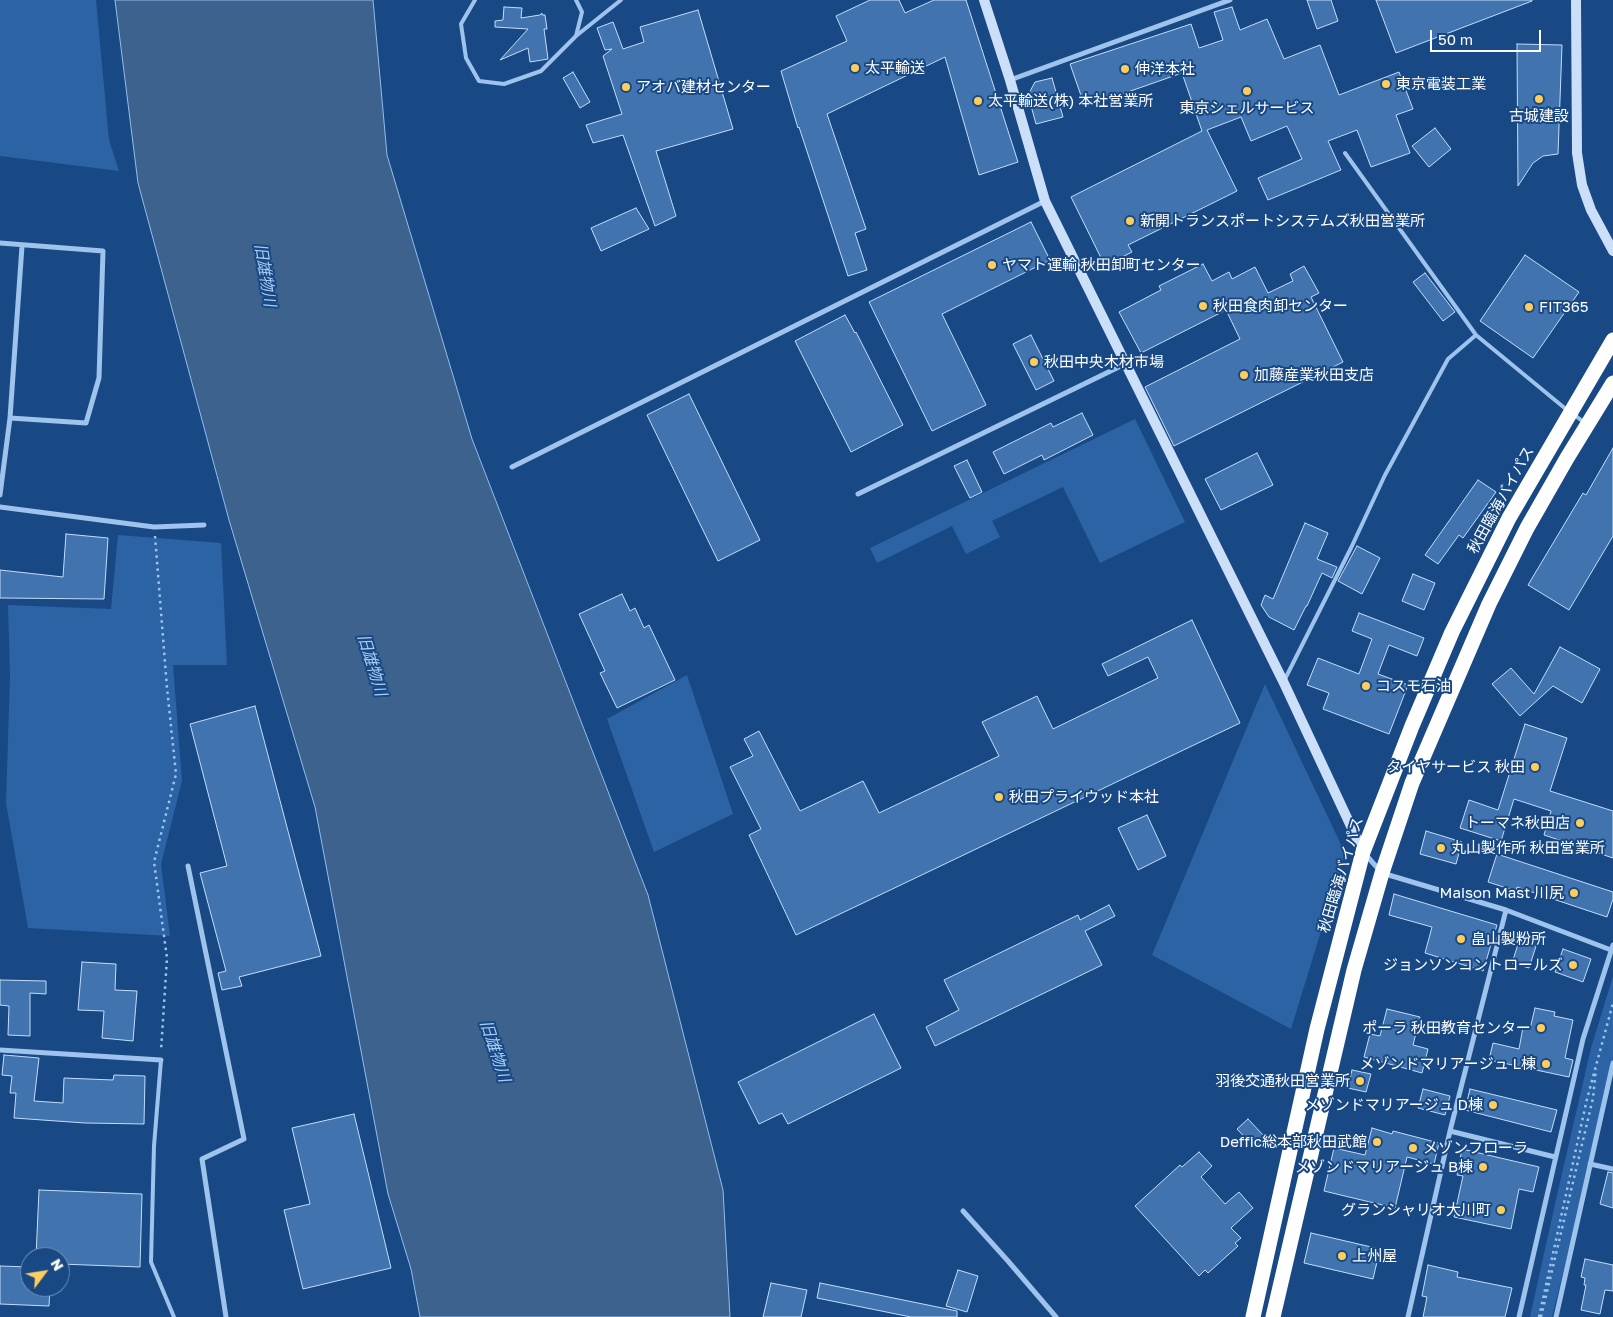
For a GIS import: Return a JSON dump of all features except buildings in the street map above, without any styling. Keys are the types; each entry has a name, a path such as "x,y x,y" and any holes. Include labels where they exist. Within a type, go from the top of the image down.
{"highway":[{"name":"秋田臨海バイパス","path":"1253,1317 1317,1029 1363,852 1412,726 1452,632 1509,518 1613,340"},
{"path":"1273,1317 1354,970 1382,873 1412,783 1488,604 1527,528 1613,383"}],"street":[{"path":"1010,80 1230,0"},
{"path":"1576,0 1577,153 1582,185 1590,210 1613,251"},
{"path":"985,1 1045,201 1284,681 1363,852 1382,873 1506,910 1612,948 1583,1039 1519,1317"},
{"path":"512,467 1045,201"},
{"path":"0,243 103,251 99,378 86,423 10,418"},
{"path":"0,495 10,418 22,246"},
{"path":"858,494 1126,364"},
{"path":"0,507 154,527 204,525"},
{"path":"188,866 244,1139 202,1159 226,1317"},
{"path":"1408,1317 1450,1131 1506,910"},
{"path":"0,1050 161,1060"},
{"path":"1556,1317 1613,1063"},
{"path":"1450,1131 1555,1157"},
{"path":"1590,1164 1613,1169"},
{"path":"963,1211 1008,1260 1056,1317"}],"lane":[{"path":"475,0 461,24 466,58 479,81 504,84 541,70 576,36 620,0"},
{"path":"576,0 582,12 576,36"},
{"path":"1345,153 1476,335 1587,425"},
{"path":"1284,681 1351,548 1385,475 1448,359 1476,335"},
{"path":"161,1060 154,1146 152,1262 174,1317"}],"path":[{"path":"154,527 176,774 154,862 167,958 161,1060"},
{"path":"1540,1317 1587,1099 1613,1003"},
{"path":"1540,1317 1594,1098 1597,1060"}],"shaded area":[{"path":"0,0 96,0 109,140 119,171 0,156"},
{"path":"1135,419 1185,522 1100,563 1063,487 992,521 1000,537 966,554 952,526 877,563 870,548"},
{"path":"118,535 221,543 227,665 173,665 182,781 161,864 170,936 28,928 6,803 10,675 8,605 111,609"},
{"path":"687,675 733,814 654,852 607,719"},
{"path":"1265,684 1345,853 1291,1029 1152,955"},
{"path":"1613,976 1613,1074 1552,1317 1530,1317 1591,1048"}],"water":[{"name":"旧雄物川","path":"115,0 373,0 387,155 472,439 648,895 723,1190 730,1317 420,1317 411,1269 388,1194 315,807 229,520 138,183"}],"place":[{"name":"太平輸送","path":"855,68"},
{"name":"伸洋本社","path":"1125,69"},
{"name":"東京電装工業","path":"1386,84"},
{"name":"アオバ建材センター","path":"626,87"},
{"name":"東京シェルサービス","path":"1247,91"},
{"name":"古城建設","path":"1539,99"},
{"name":"太平輸送(株) 本社営業所","path":"978,101"},
{"name":"新開トランスポートシステムズ秋田営業所","path":"1130,221"},
{"name":"ヤマト運輸 秋田卸町センター","path":"992,265"},
{"name":"秋田食肉卸センター","path":"1203,306"},
{"name":"FIT365","path":"1529,307"},
{"name":"秋田中央木材市場","path":"1034,362"},
{"name":"加藤産業秋田支店","path":"1244,375"},
{"name":"コスモ石油","path":"1366,686"},
{"name":"タイヤサービス 秋田","path":"1535,767"},
{"name":"秋田プライウッド本社","path":"999,797"},
{"name":"トーマネ秋田店","path":"1580,823"},
{"name":"丸山製作所 秋田営業所","path":"1441,848"},
{"name":"Maison Mast 川尻","path":"1574,893"},
{"name":"畠山製粉所","path":"1461,939"},
{"name":"ジョンソンコントロールズ","path":"1573,965"},
{"name":"ポーラ 秋田教育センター","path":"1541,1028"},
{"name":"メゾンドマリアージュ L棟","path":"1546,1064"},
{"name":"羽後交通秋田営業所","path":"1360,1081"},
{"name":"メゾンドマリアージュ D棟","path":"1493,1105"},
{"name":"Deffic総本部秋田武館","path":"1377,1142"},
{"name":"メゾンフローラ","path":"1413,1148"},
{"name":"メゾンドマリアージュ B棟","path":"1483,1167"},
{"name":"グランシャリオ大川町","path":"1501,1210"},
{"name":"上州屋","path":"1342,1256"}]}
